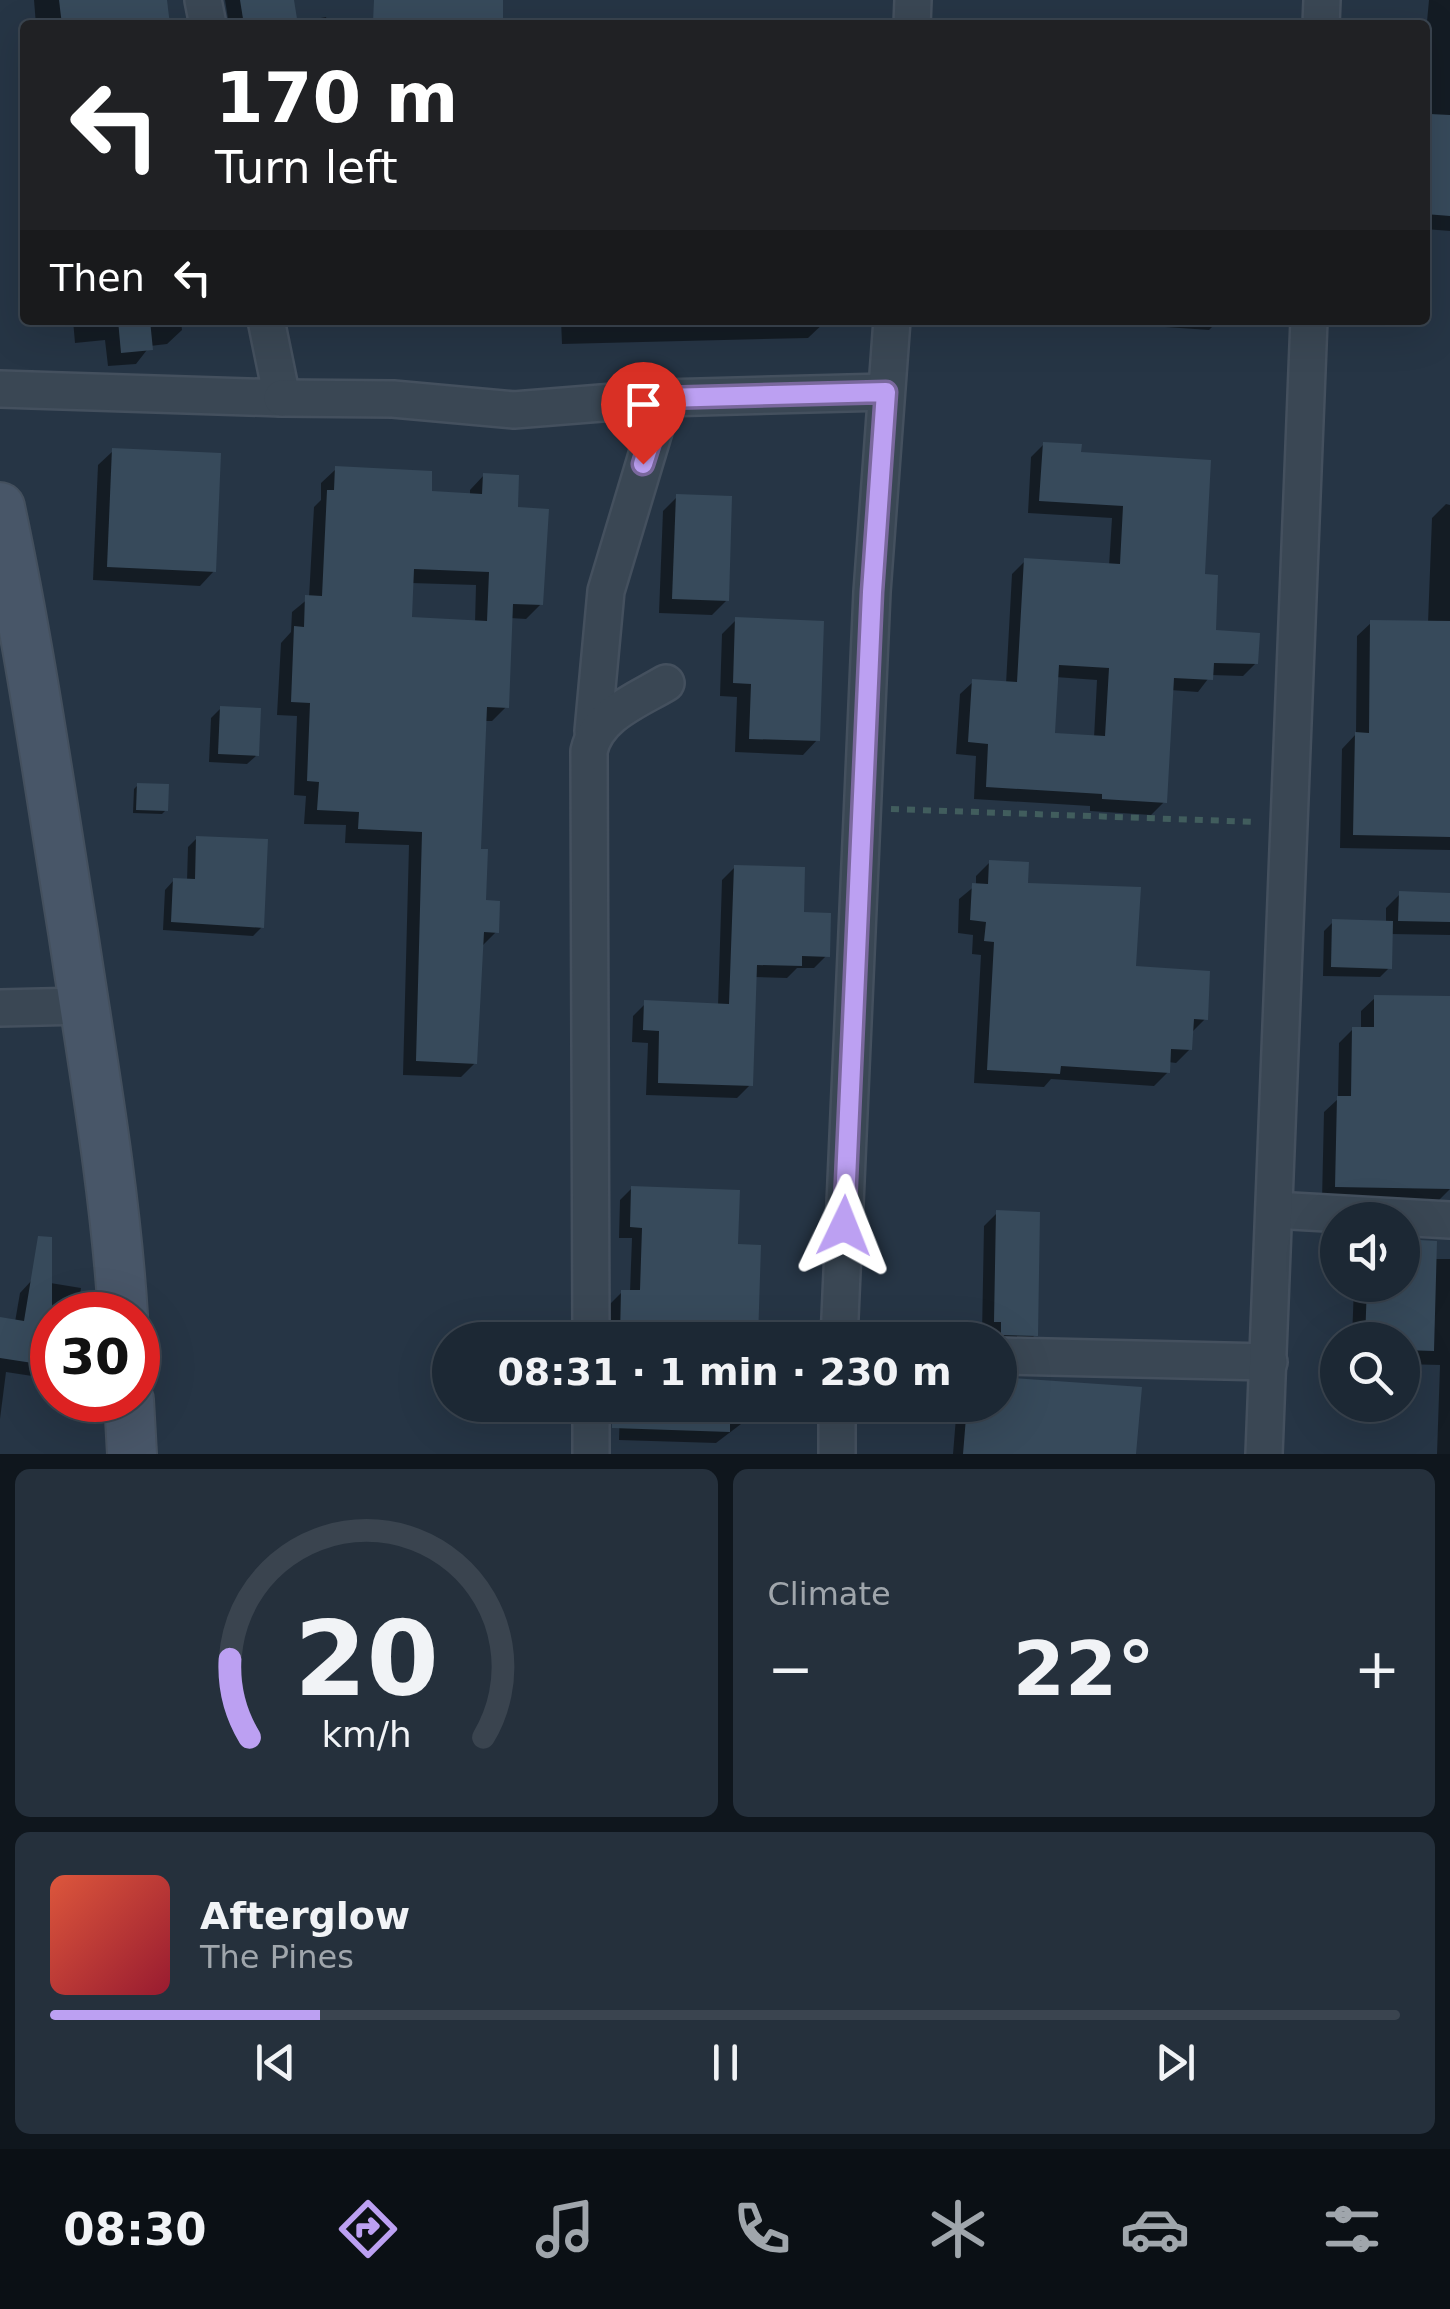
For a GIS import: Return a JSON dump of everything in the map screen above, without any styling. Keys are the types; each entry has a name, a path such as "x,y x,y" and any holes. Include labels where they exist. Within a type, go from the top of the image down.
{"street":[{"path":"267,325 282,398"},
{"path":"840,1322 872,592 892,325"},
{"path":"1264,1454 1309,325"},
{"path":"0,389 393,398 514,410 664,398 886,392"},
{"path":"591,1322 590,751 606,591 664,398"},
{"path":"0,507 23,614 84,1006 122,1292"},
{"path":"593,731 666,683"},
{"path":"0,1008 84,1006"},
{"path":"1274,1210 1450,1220"},
{"path":"1017,1356 1269,1362"},
{"path":"130,1422 132,1454"},
{"path":"591,1422 591,1454"},
{"path":"837,1454 838,1422"}],"path":[{"path":"863,808 1289,824"}],"building":[{"path":"59,0 167,0 169,20 61,20"},
{"path":"240,0 294,0 297,20 243,20"},
{"path":"374,0 503,0 503,20 373,20"},
{"path":"1430,114 1450,115 1450,216 1430,214"},
{"path":"118,325 150,325 153,350 121,353"},
{"path":"1043,442 1082,444 1081,452 1211,460 1205,574 1218,575 1216,630 1260,633 1258,664 1214,663 1213,680 1174,678 1167,803 1102,799 1102,794 986,787 988,744 968,742 972,679 1017,682 1024,558 1120,564 1123,506 1039,501","holes":["1059,665 1109,668 1105,736 1055,733"]},
{"path":"112,448 221,453 216,572 107,567"},
{"path":"335,466 432,471 432,491 482,494 483,473 519,475 518,507 549,509 543,605 513,604 509,708 487,707 481,849 488,849 486,900 500,901 499,933 484,932 477,1064 416,1061 422,832 358,829 359,812 317,810 319,782 307,781 310,703 291,702 294,626 304,627 305,595 322,596 327,490 334,490","holes":["414,569 489,572 487,621 412,617"]},
{"path":"676,494 732,496 729,601 672,599"},
{"path":"735,617 824,621 820,741 749,739 751,684 733,683"},
{"path":"1370,620 1450,621 1450,837 1353,835 1355,732 1369,733"},
{"path":"220,706 261,708 259,756 218,754"},
{"path":"137,783 169,784 168,811 136,810"},
{"path":"196,836 268,839 264,928 171,922 173,878 195,879"},
{"path":"989,860 1029,862 1028,883 1141,887 1136,966 1210,971 1208,1020 1194,1019 1192,1050 1171,1049 1170,1073 1061,1066 1060,1074 987,1070 994,942 984,941 986,922 970,920 972,883 988,884"},
{"path":"734,865 805,867 804,912 831,913 830,957 802,956 802,966 757,965 753,1086 658,1083 659,1031 643,1030 644,1000 729,1004"},
{"path":"1399,891 1450,893 1450,922 1398,921"},
{"path":"1332,919 1393,921 1392,969 1331,967"},
{"path":"1374,995 1450,996 1450,1189 1335,1187 1337,1096 1351,1096 1352,1027 1374,1027"},
{"path":"631,1186 740,1190 738,1244 761,1245 759,1322 620,1322 621,1290 640,1290 642,1228 630,1227"},
{"path":"996,1210 1040,1212 1038,1336 1017,1335 1017,1322 994,1322"},
{"path":"38,1236 52,1237 52,1292 30,1292 30,1363 0,1358 0,1317 24,1321"},
{"path":"1420,1240 1437,1241 1434,1351 1420,1351 1420,1322 1366,1322 1366,1302 1420,1302"},
{"path":"1017,1378 1142,1387 1136,1454 963,1454 966,1422 1017,1422"},
{"path":"612,1422 730,1422 730,1432 612,1428"}],"route":[{"path":"643,464 664,398 886,392 872,592 844,1226"}]}
